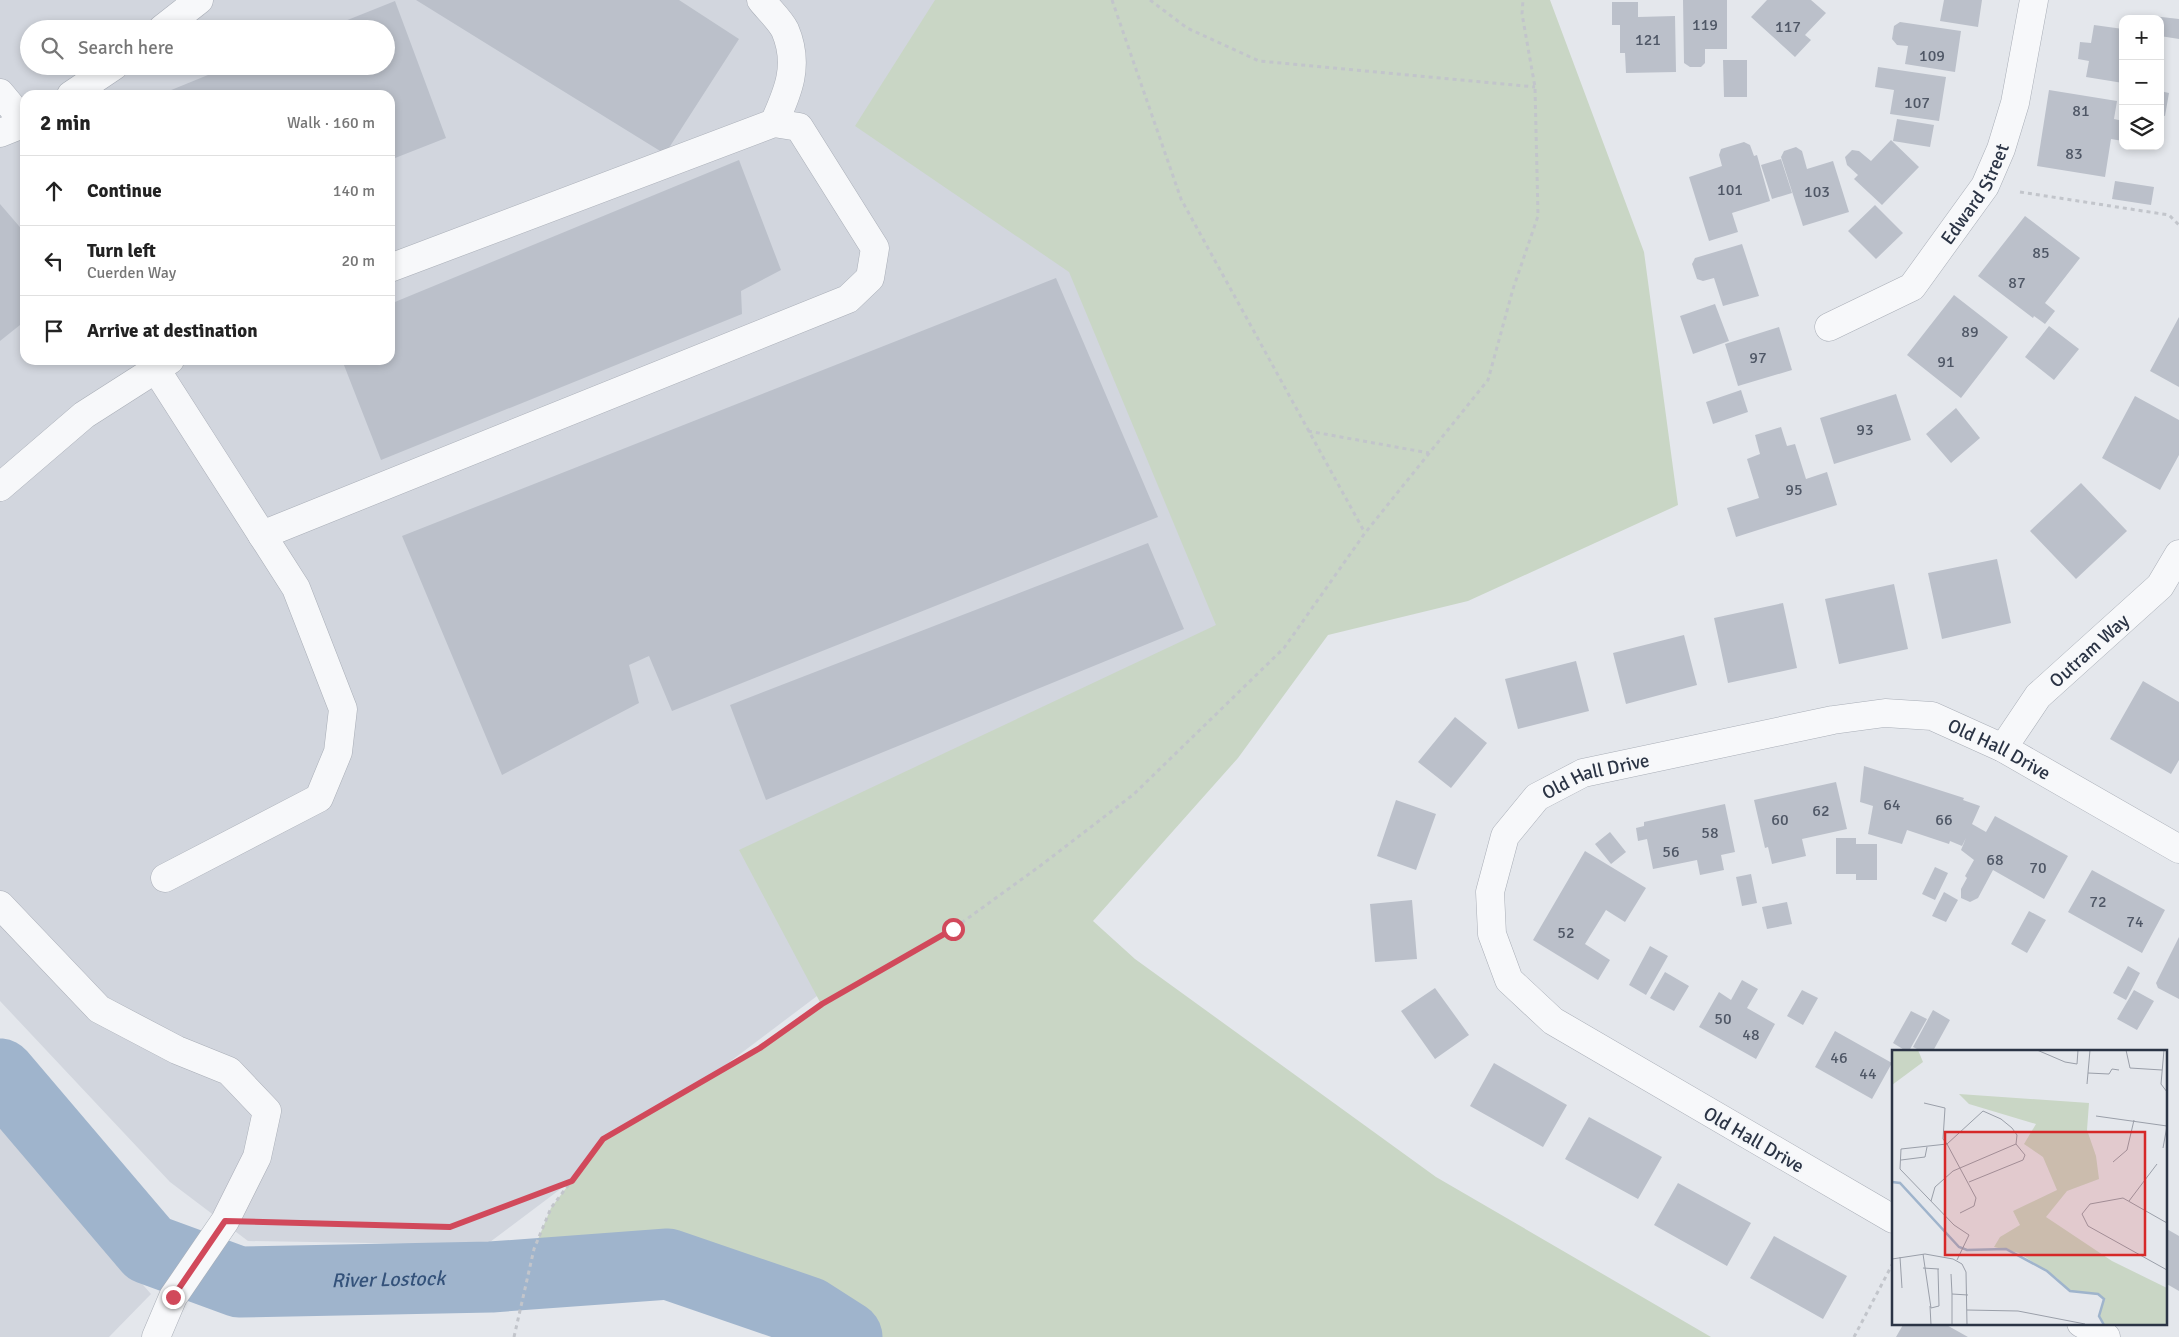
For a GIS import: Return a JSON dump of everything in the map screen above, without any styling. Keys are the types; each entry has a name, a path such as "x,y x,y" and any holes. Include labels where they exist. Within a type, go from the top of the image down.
{"street":[{"path":"173,20 199,0"},
{"path":"761,0 785,29 793,61 789,90 774,123"},
{"name":"Edward Street","path":"1829,327 1912,287 1985,186 2001,149 2015,103 2034,0"},
{"path":"78,90 100,75"},
{"path":"0,93 20,117"},
{"path":"262,536 848,299 870,278 875,248 799,127 774,123 395,266"},
{"path":"0,133 20,125"},
{"path":"0,487 84,415 156,365"},
{"path":"160,365 262,536 296,588 343,709 338,752 319,798 164,878"},
{"name":"Outram Way","path":"2003,748 2038,696 2160,586 2179,554"},
{"name":"Old Hall Drive","path":"1892,1218 1553,1022 1509,980 1492,934 1490,892 1505,836 1537,797 1583,773 1833,720 1885,712 1932,716 2003,748 2179,849"},
{"path":"0,905 99,1009 177,1050 229,1071 267,1111 257,1157 225,1221 173,1297 156,1337"},
{"path":"2083,1324 2106,1337"}],"path":[{"path":"1112,0 1181,199 1307,431 1365,533"},
{"path":"1150,0 1187,28 1259,61 1535,87"},
{"path":"514,1337 534,1248 551,1208 603,1139 760,1048 822,1004 953,929 1040,866 1134,794 1284,648 1365,533 1488,380 1513,289 1538,216 1535,87 1522,14 1523,0"},
{"path":"1985,186 2169,215 2179,225"},
{"path":"1307,431 1430,453"},
{"path":"225,1221 450,1227 572,1181"},
{"path":"1854,1337 1892,1266"}],"shaded area":[{"path":"0,0 956,0 1087,275 1231,635 833,984 486,1245 248,1241 170,1182 0,1001"},
{"path":"0,1122 151,1294 109,1337 0,1337"}],"green space":[{"path":"935,0 1550,0 1644,252 1678,505 1468,601 1328,635 1238,758 1093,921 1135,959 1436,1177 1711,1337 847,1337 808,1312 668,1264 534,1249 551,1208 603,1139 760,1047 821,1004 739,850 1216,625 1069,272 855,126"}],"building":[{"path":"416,0 679,0 739,39 665,154"},
{"path":"1683,0 1727,0 1727,49 1705,49 1705,63 1701,67 1690,67 1684,63"},
{"path":"1767,0 1811,0 1826,13 1805,35 1811,40 1795,57 1751,17"},
{"path":"1944,0 1982,0 1978,27 1940,21"},
{"path":"395,1 446,138 395,158 395,90 171,90 208,75 395,75 395,20 348,20"},
{"path":"1612,2 1638,2 1638,17 1675,16 1676,72 1626,73 1625,53 1620,53 1620,25 1612,25"},
{"path":"2164,17 2179,19 2179,39 2164,37"},
{"path":"1900,22 1961,31 1955,72 1905,64 1908,46 1897,45 1892,39 1894,26"},
{"path":"2094,25 2119,28 2119,82 2086,77 2089,61 2078,59 2080,42 2091,43"},
{"path":"1723,60 1747,60 1747,97 1724,97"},
{"path":"1878,67 1946,77 1939,121 1890,114 1894,90 1875,87"},
{"path":"2049,90 2117,101 2114,119 2119,120 2119,140 2111,139 2105,177 2037,166"},
{"path":"2164,92 2169,93 2164,116"},
{"path":"1897,119 1934,125 1930,147 1893,141"},
{"path":"1891,140 1919,167 1882,205 1854,179 1858,175 1847,165 1845,157 1852,150 1859,151 1871,161"},
{"path":"1744,142 1750,145 1754,156 1757,155 1770,201 1732,213 1738,232 1709,241 1689,177 1722,166 1719,155 1721,149"},
{"path":"1796,147 1802,151 1807,169 1833,161 1849,212 1803,226 1781,157 1784,151"},
{"path":"1781,159 1792,193 1772,199 1761,165"},
{"path":"739,160 781,270 741,291 742,314 381,460 344,365 395,365 395,302"},
{"path":"2115,181 2154,187 2151,205 2112,199"},
{"path":"0,204 20,227 20,325 0,341"},
{"path":"1875,205 1903,233 1876,259 1848,231"},
{"path":"2025,216 2080,258 2045,303 2055,311 2045,324 2034,316 2033,318 1978,276"},
{"path":"1742,244 1759,296 1723,306 1714,278 1703,281 1697,279 1692,264 1695,258"},
{"path":"1056,278 1158,517 672,711 649,656 629,665 639,703 502,775 402,536"},
{"path":"1954,295 2008,337 1961,398 1907,355"},
{"path":"1715,304 1729,341 1693,354 1680,316"},
{"path":"2179,317 2179,387 2150,371"},
{"path":"2049,326 2079,349 2054,380 2025,357"},
{"path":"1779,327 1792,370 1738,386 1725,344"},
{"path":"1741,390 1748,412 1713,424 1706,402"},
{"path":"1896,394 1911,440 1834,464 1820,418"},
{"path":"2135,396 2179,420 2179,455 2160,490 2102,458"},
{"path":"1956,408 1980,438 1951,463 1926,434"},
{"path":"1781,427 1787,446 1795,444 1806,479 1827,472 1837,505 1736,537 1727,508 1759,498 1747,459 1760,454 1755,435"},
{"path":"2081,483 2127,531 2076,579 2030,531"},
{"path":"1148,543 1184,629 766,800 730,705"},
{"path":"1997,559 2011,623 1942,639 1928,573"},
{"path":"1894,584 1908,649 1839,664 1825,599"},
{"path":"1783,603 1797,668 1728,683 1714,618"},
{"path":"1684,635 1697,685 1626,704 1613,653"},
{"path":"1576,661 1589,711 1518,729 1505,679"},
{"path":"2143,681 2179,702 2179,760 2171,774 2110,739"},
{"path":"1455,717 1487,743 1451,788 1418,762"},
{"path":"1864,766 1964,798 1963,800 1980,806 1972,824 1986,832 1995,816 2068,856 2044,899 1993,870 1978,898 1970,902 1961,898 1961,889 1967,878 1965,876 1974,860 1961,850 1966,838 1962,846 1950,841 1949,844 1907,830 1902,844 1868,834 1873,806 1860,802"},
{"path":"1836,782 1847,829 1802,839 1806,856 1772,864 1768,847 1765,848 1754,800"},
{"path":"1396,800 1436,814 1416,870 1377,856"},
{"path":"1725,804 1735,852 1721,855 1724,870 1700,875 1697,860 1653,869 1647,839 1638,841 1636,828 1644,826 1644,822"},
{"path":"1610,832 1626,852 1611,864 1595,844"},
{"path":"1836,838 1856,838 1856,844 1877,844 1877,880 1856,880 1856,874 1836,874"},
{"path":"1585,851 1646,888 1625,922 1606,910 1585,944 1610,960 1598,980 1533,940"},
{"path":"1935,867 1948,873 1935,900 1922,894"},
{"path":"2092,870 2165,910 2142,953 2068,912"},
{"path":"1751,874 1757,903 1742,906 1736,877"},
{"path":"1944,892 1958,900 1946,922 1932,916"},
{"path":"1412,900 1417,959 1375,962 1370,904"},
{"path":"1787,902 1792,924 1767,929 1762,907"},
{"path":"2029,911 2046,920 2027,953 2011,944"},
{"path":"2179,937 2179,999 2158,988 2156,983"},
{"path":"1650,946 1668,956 1646,995 1629,985"},
{"path":"2128,966 2140,973 2126,1000 2113,993"},
{"path":"1665,972 1689,986 1674,1011 1650,998"},
{"path":"1742,980 1758,989 1747,1008 1775,1024 1756,1059 1699,1027 1719,992 1731,1000"},
{"path":"1435,988 1469,1035 1435,1059 1401,1011"},
{"path":"1802,990 1818,998 1803,1025 1787,1016"},
{"path":"2134,990 2154,1001 2137,1030 2117,1019"},
{"path":"1933,1010 1950,1020 1934,1050 1919,1050 1913,1047"},
{"path":"1911,1011 1927,1019 1910,1050 1904,1050 1893,1043"},
{"path":"1835,1031 1892,1063 1872,1099 1815,1067"},
{"path":"1494,1063 1567,1105 1543,1147 1470,1106"},
{"path":"1589,1117 1662,1157 1638,1199 1565,1159"},
{"path":"1678,1183 1751,1223 1727,1266 1654,1225"},
{"path":"2166,1229 2179,1236 2179,1291 2166,1284"},
{"path":"1774,1236 1847,1276 1823,1319 1750,1278"},
{"path":"1903,1324 1945,1324 1968,1337 1896,1337"}],"waterway":[{"name":"River Lostock","path":"0,1074 149,1249 239,1282 491,1277 668,1264 808,1312 847,1337"}],"route":[{"path":"173,1297 225,1221 450,1227 572,1181 603,1139 760,1048 822,1004 953,929"}]}
